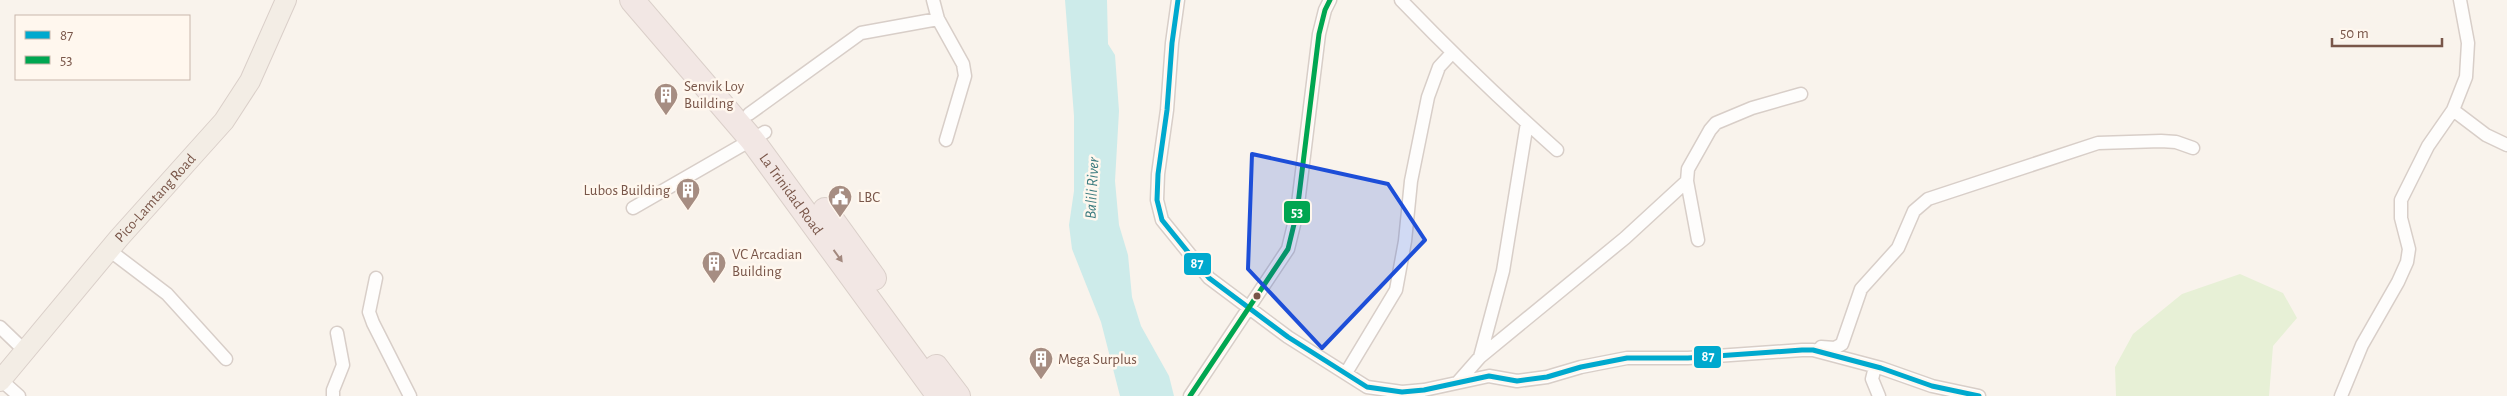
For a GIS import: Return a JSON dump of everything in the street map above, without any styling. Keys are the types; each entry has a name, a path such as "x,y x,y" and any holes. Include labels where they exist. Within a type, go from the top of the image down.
{"highway":[{"name":"La Trinidad Road","path":"632,0 759,136 786,172 939,396"},
{"name":"La Trinidad Road","path":"652,0 749,114 759,136"},
{"name":"La Trinidad Road","path":"786,172 852,247 958,396"}],"main road":[{"name":"Pico-Lamtang Road","path":"0,381 109,250 230,114 263,56 286,0"}],"street":[{"path":"933,0 938,19 962,64 965,76 946,140"},
{"path":"1178,0 1172,43 1167,110 1158,174 1157,200 1162,220 1209,278 1249,310 1366,387 1402,394 1489,376 1517,381 1528,380 1627,358 1813,350 1875,367 1932,386 1979,396"},
{"path":"1192,394 1288,249 1296,212 1319,34 1325,10 1330,0"},
{"path":"1401,0 1452,53 1474,71 1527,124 1558,150"},
{"path":"2341,396 2362,345 2398,282 2407,262 2409,250 2401,218 2401,200 2428,146 2453,110 2466,77 2468,43 2460,0"},
{"path":"749,114 861,34 938,19"},
{"path":"1346,373 1396,290 1405,241 1411,181 1428,97 1439,68 1452,53"},
{"path":"1698,240 1687,181 1688,169 1716,123 1752,108 1800,94"},
{"path":"2453,110 2486,135 2507,145"},
{"path":"1480,357 1503,271 1527,124"},
{"path":"633,208 759,136"},
{"path":"1813,350 1820,347 1836,348 1842,344 1861,289 1898,248 1914,212 1928,199 2098,143 2161,141 2176,142 2193,148"},
{"path":"1458,382 1480,357 1625,238 1687,181"},
{"path":"109,250 167,294 226,358"},
{"path":"376,278 369,312 410,396"},
{"path":"0,327 25,350"},
{"path":"333,396 333,390 343,365 337,333"},
{"path":"1875,367 1872,379 1879,396"},
{"path":"0,381 19,396"}],"highlighted area":[{"path":"1252,154 1388,184 1425,240 1322,348 1248,269"}],"green space":[{"path":"2240,274 2283,293 2297,318 2273,346 2269,396 2116,396 2115,367 2133,334 2182,294"}],"water":[{"name":"Balili River","path":"1065,0 1107,0 1108,44 1115,55 1119,111 1115,181 1119,225 1128,255 1132,297 1141,326 1169,376 1174,396 1120,396 1101,322 1072,249 1069,225 1074,191 1074,116"}],"transit line":[{"name":"87","path":"1178,0 1172,43 1167,110 1158,174 1157,200 1162,220 1209,278 1288,337 1367,387 1402,392 1424,390 1489,376 1517,381 1547,377 1581,367 1627,358 1688,358 1813,350 1881,368 1932,386 1979,396"},
{"name":"53","path":"1190,396 1288,249 1297,212 1319,34 1325,10 1330,0"}],"place":[{"name":"Senvik Loy Building","path":"666,116"},
{"name":"Lubos Building","path":"688,211"},
{"name":"LBC","path":"840,218"},
{"name":"VC Arcadian Building","path":"714,284"},
{"name":"Mega Surplus","path":"1041,380"}]}
